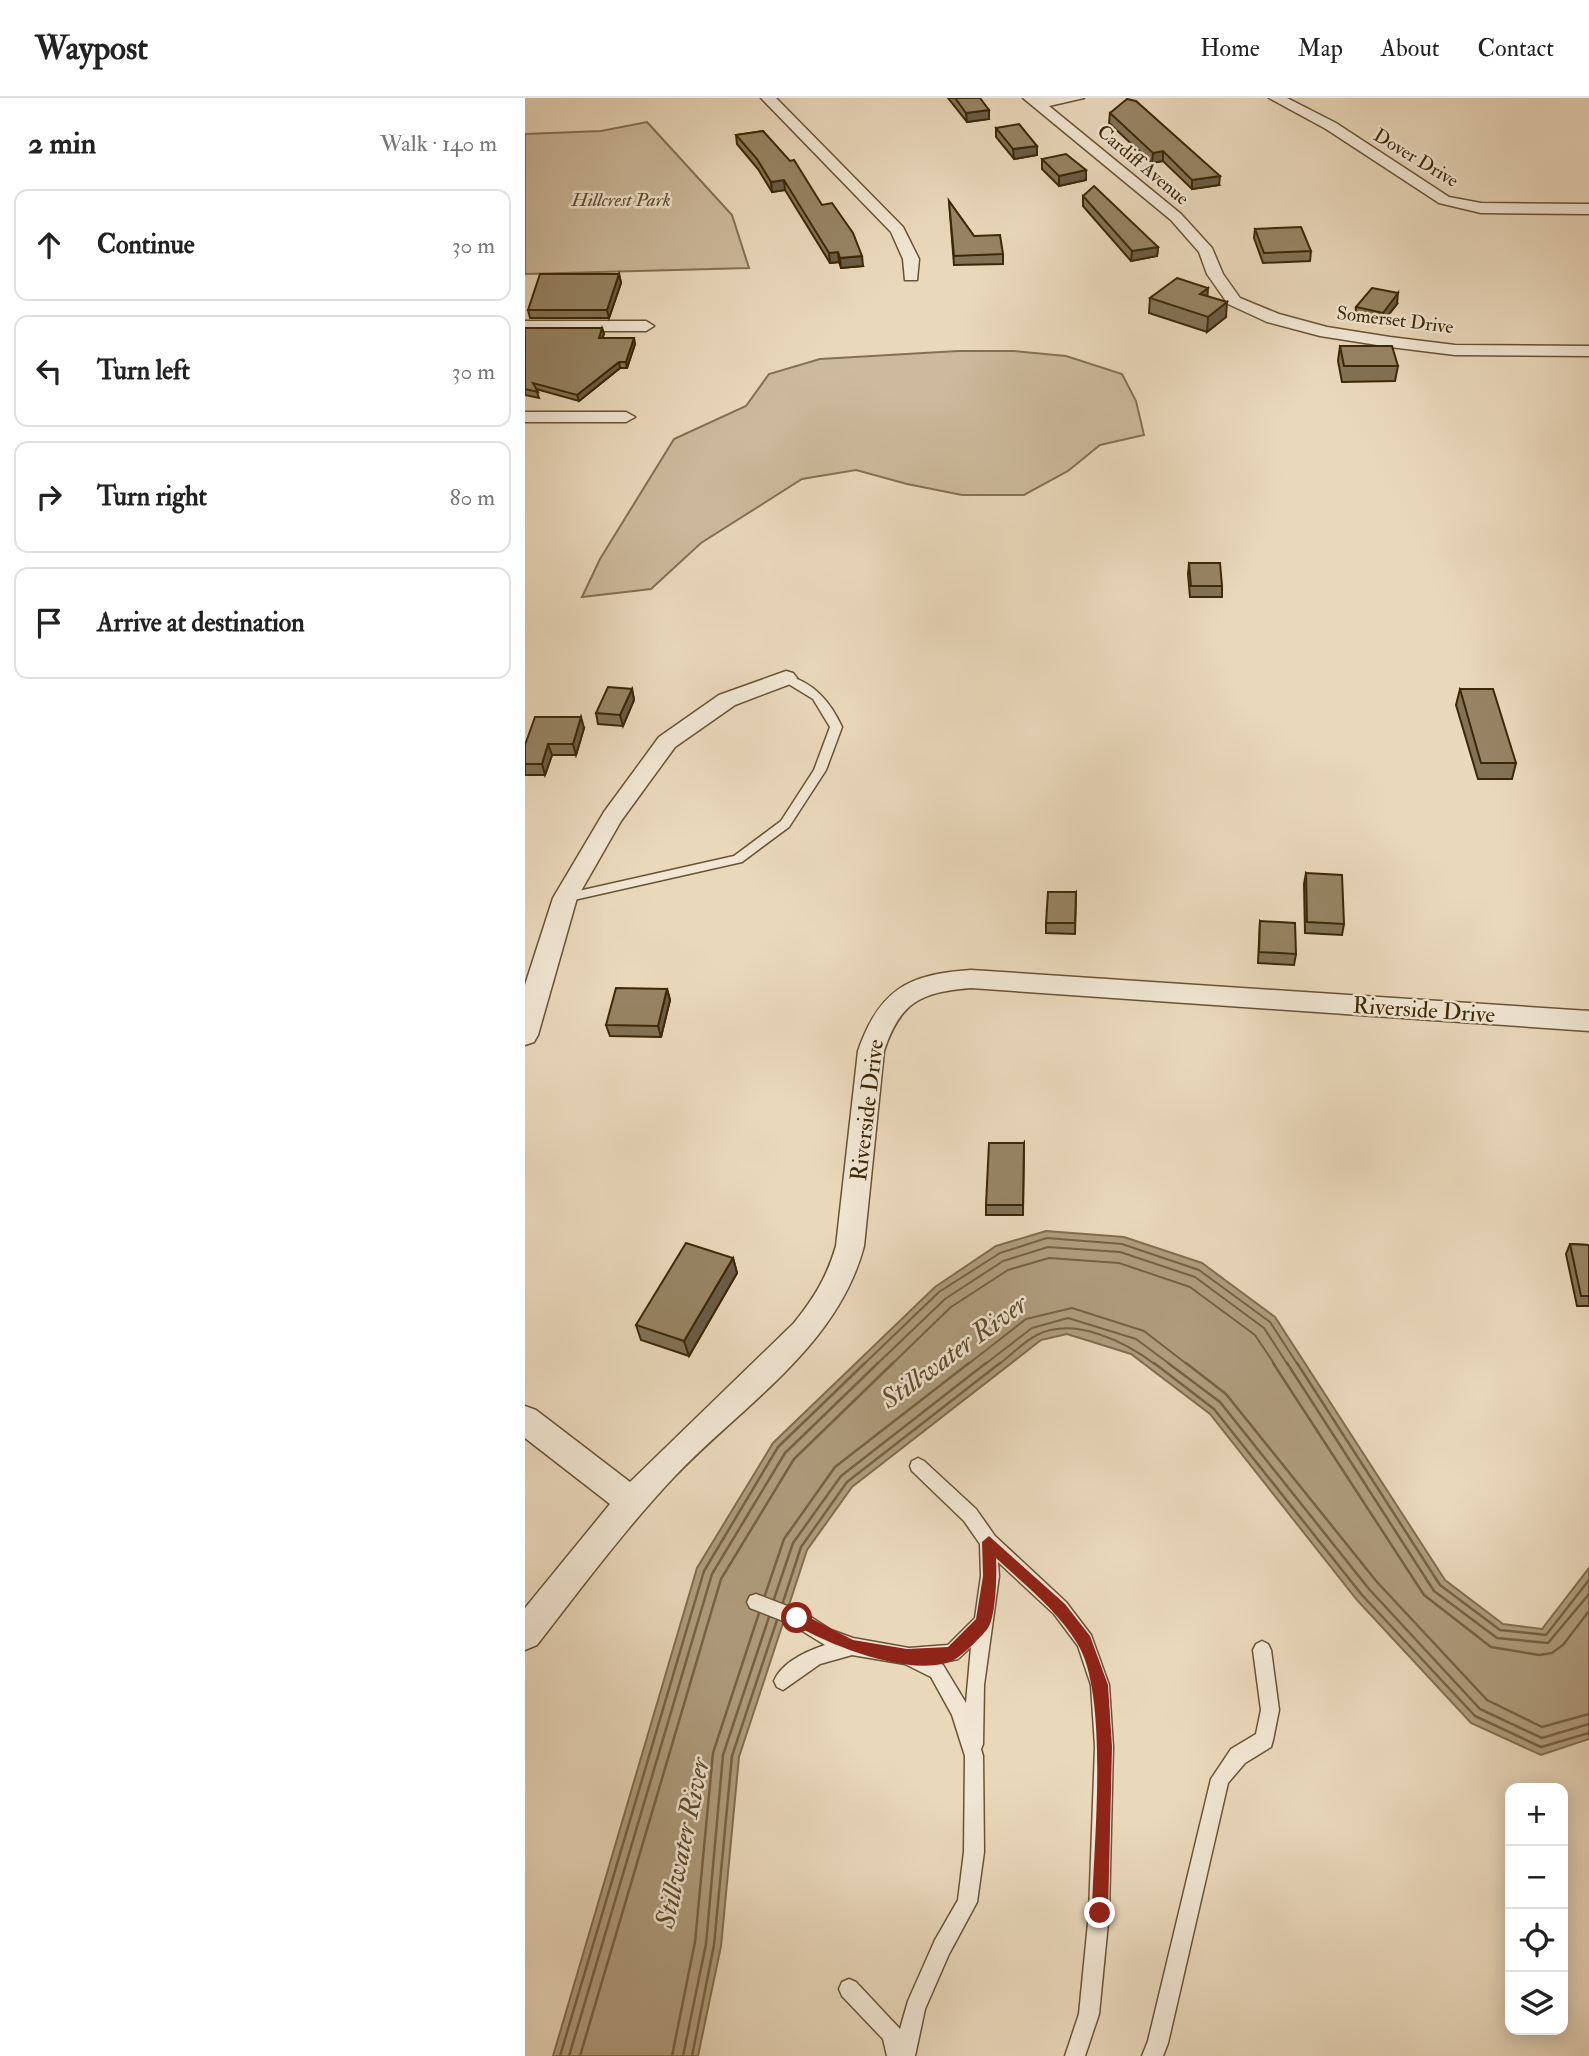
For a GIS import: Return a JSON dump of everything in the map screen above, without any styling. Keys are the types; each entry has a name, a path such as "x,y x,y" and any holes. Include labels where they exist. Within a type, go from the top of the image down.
{"street":[{"path":"768,98 898,230 911,259 911,277"},
{"path":"1034,101 1077,98"},
{"name":"Dover Drive","path":"1276,98 1331,126 1444,200 1482,208 1589,209"},
{"name":"Cardiff Avenue","path":"1034,101 1176,217 1206,251 1215,274"},
{"name":"Somerset Drive","path":"1215,274 1234,301 1273,318 1326,332 1455,349 1589,351"},
{"path":"525,326 646,326"},
{"path":"525,417 626,417"},
{"path":"525,1035 540,975 565,898 612,817 667,743 727,701 786,678"},
{"name":"Riverside Drive","path":"525,1634 664,1466 804,1332 826,1305 842,1276 850,1246 869,1063 876,1029 887,1011 913,990 946,980 971,979 1589,1021"},
{"path":"525,1420 632,1502"}],"lane":[{"path":"565,898 739,859 785,824 820,770 836,727 825,702 809,688 786,678"},
{"path":"918,1466 970,1515 989,1542 1060,1608 1085,1641 1100,1685 1104,1760 1100,1913 1089,2014 1075,2056"},
{"path":"905,2056 915,2008 942,1947 968,1902 974,1852 975,1685 990,1576 989,1542"},
{"path":"756,1602 797,1618 825,1636 853,1647 907,1656 929,1657 952,1653 983,1623"},
{"path":"783,1681 810,1659 827,1650 853,1647"},
{"path":"1152,2056 1159,2043 1185,1939 1220,1779 1238,1756 1265,1740 1270,1710 1262,1650"},
{"path":"907,1656 937,1671 960,1711 974,1756"},
{"path":"849,1989 892,2034 897,2056"}],"green space":[{"name":"Hillcrest Park","path":"647,122 732,215 749,268 525,274 525,134 601,131"},
{"path":"958,351 1014,351 1066,356 1122,374 1136,401 1144,435 1100,445 1068,471 1024,495 962,495 856,470 802,479 701,543 651,589 582,597 600,559 674,439 746,406 769,374 820,359"}],"water":[{"name":"Stillwater River","path":"1046,1231 1124,1237 1202,1263 1275,1317 1445,1580 1503,1624 1542,1629 1589,1568 1589,1739 1541,1755 1471,1723 1357,1600 1210,1414 1131,1354 1067,1334 1041,1340 852,1487 807,1550 739,1757 721,1946 698,2056 553,2056 697,1568 773,1443 935,1287 996,1246"}],"building":[{"path":"955,98 980,98 989,110 966,113"},
{"path":"1127,99 1136,101 1220,176 1192,180 1163,151 1153,153 1110,113"},
{"path":"1019,124 1037,146 1013,149 996,128"},
{"path":"763,131 790,161 794,160 822,205 832,203 853,233 862,256 840,258 838,252 829,253 784,180 771,182 757,159 736,135"},
{"path":"1066,154 1086,170 1059,176 1042,159"},
{"path":"1094,186 1158,247 1132,251 1083,196"},
{"path":"949,201 974,236 1000,235 1003,254 954,256"},
{"path":"1301,227 1311,251 1264,253 1255,229"},
{"path":"540,274 619,274 607,310 528,310"},
{"path":"1177,278 1208,288 1200,294 1227,302 1208,317 1150,298"},
{"path":"1372,288 1398,293 1383,313 1356,307"},
{"path":"525,328 602,328 599,338 634,338 626,362 619,362 577,395 533,383 538,392 525,389"},
{"path":"1340,346 1392,346 1398,366 1344,366"},
{"path":"1189,563 1220,563 1222,586 1191,586"},
{"path":"608,687 632,689 620,715 596,713"},
{"path":"1460,689 1493,689 1516,763 1481,763"},
{"path":"535,717 581,717 573,744 548,744 542,764 525,764 525,745"},
{"path":"1306,873 1342,875 1344,924 1307,922"},
{"path":"1048,892 1076,892 1075,923 1046,923"},
{"path":"1260,921 1295,923 1296,954 1259,952"},
{"path":"616,988 667,989 658,1026 606,1025"},
{"path":"989,1143 1024,1143 1023,1205 986,1205"},
{"path":"686,1243 733,1258 684,1341 636,1325"},
{"path":"1570,1244 1589,1245 1589,1296 1581,1296"}],"route":[{"path":"797,1618 825,1636 853,1647 907,1656 929,1657 952,1653 983,1623 990,1576 989,1542 1020,1574 1060,1608 1085,1641 1100,1685 1104,1747 1100,1913"}]}
